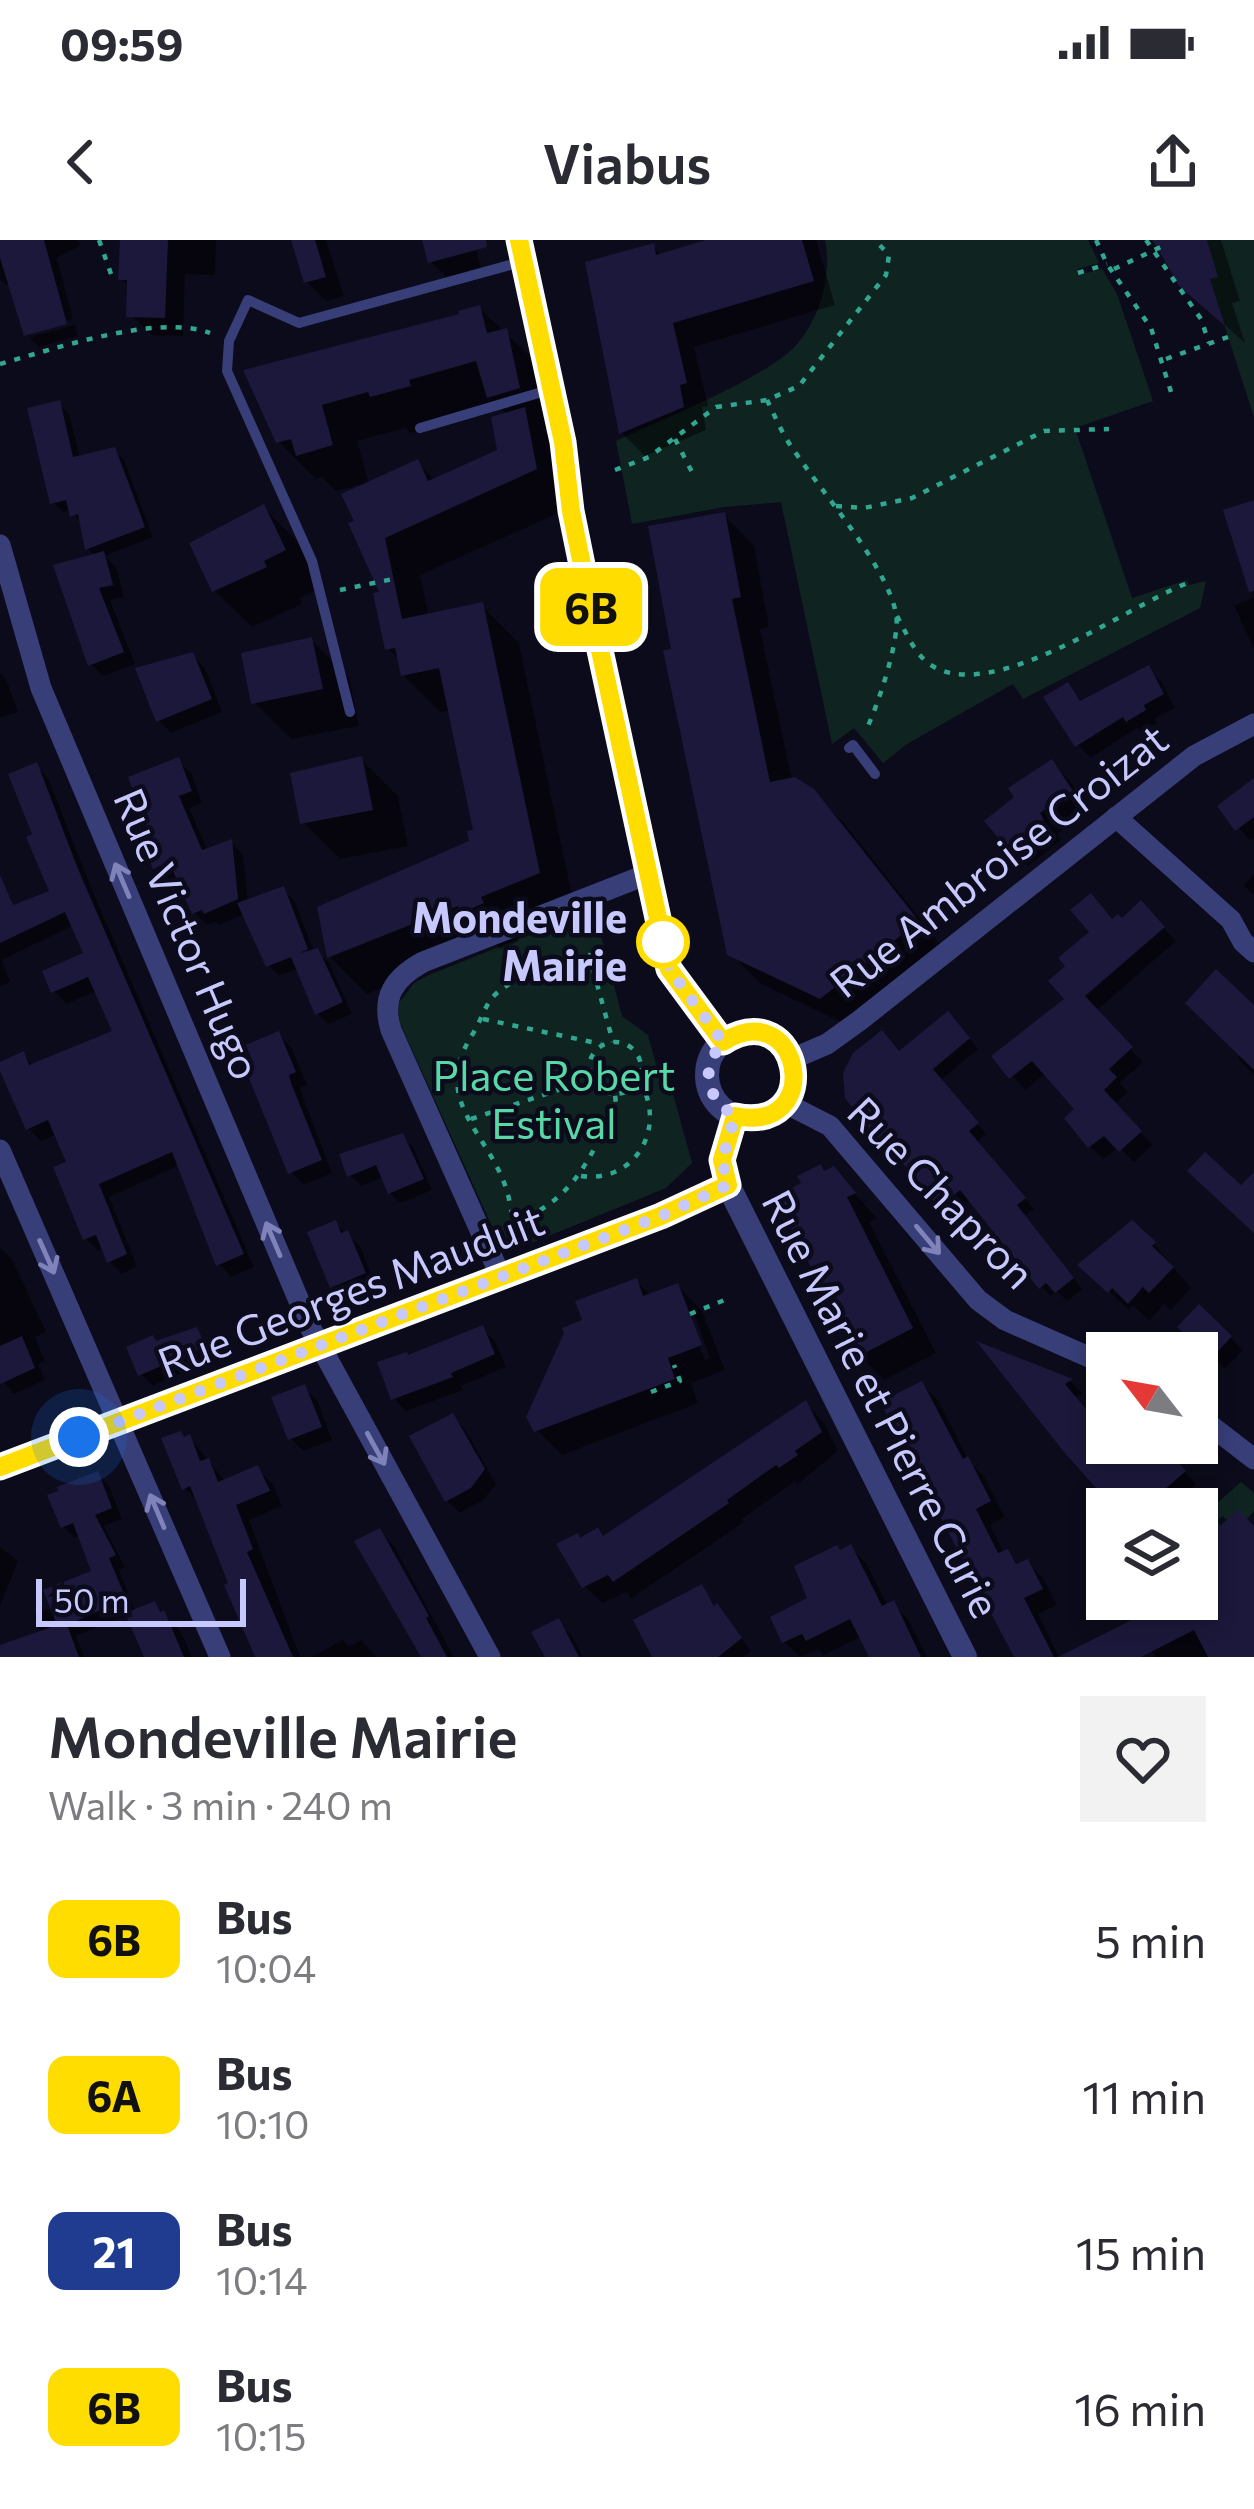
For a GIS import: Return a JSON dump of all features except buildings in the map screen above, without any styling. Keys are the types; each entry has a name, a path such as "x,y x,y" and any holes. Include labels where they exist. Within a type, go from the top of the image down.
{"street":[{"path":"522,250 563,442 571,511 669,969 723,1042"},
{"name":"Rue Victor Hugo","path":"0,545 41,688 320,1346 490,1657"},
{"name":"Rue Ambroise Croizat","path":"792,1059 827,1044 859,1021 1194,756 1254,724"},
{"path":"1116,817 1232,920 1254,952"},
{"path":"501,1277 392,1030 388,996 407,971 648,874"},
{"path":"762,1032 775,1037 792,1059 795,1074 785,1103 762,1118 735,1116 713,1097 708,1067 723,1042 735,1034 762,1032"},
{"name":"Rue Chapron","path":"785,1103 830,1126 978,1300 1005,1320 1086,1356"},
{"name":"Rue Marie et Pierre Curie","path":"735,1116 722,1160 728,1185 965,1657"},
{"path":"0,1150 220,1657"},
{"name":"Rue Georges Mauduit","path":"0,1467 661,1216 728,1185"},
{"path":"1218,1431 1254,1459"}],"lane":[{"path":"350,712 312,561 226,371 229,341 248,300 299,323 522,250"},
{"path":"420,428 552,390"},
{"path":"851,747 875,775"}],"path":[{"path":"99,240 111,274 118,274"},
{"path":"615,470 649,457 716,406 785,395 812,373 886,274 889,255 875,240"},
{"path":"1096,240 1151,328 1172,395"},
{"path":"1145,240 1201,319 1209,344"},
{"path":"1078,273 1110,267 1162,246"},
{"path":"0,364 104,336 190,326 229,341"},
{"path":"1164,360 1228,337"},
{"path":"766,400 790,446 836,506 878,574 916,650 929,663 956,675 1002,669 1094,632 1157,594 1188,583"},
{"path":"836,506 864,508 911,499 1044,431 1109,429"},
{"path":"673,438 694,476"},
{"path":"352,588 393,579"},
{"path":"851,747 879,702 897,616"},
{"path":"613,1042 589,955 511,984 487,1004 460,1057 455,1090 498,1167 513,1223 538,1214 580,1176 616,1105 615,1094"},
{"path":"483,1018 634,1050 640,1064 638,1078 629,1090 615,1094 601,1090 591,1079 590,1059 603,1044"},
{"path":"580,1176 599,1179 622,1171 649,1137 650,1106 638,1078"},
{"path":"469,1119 591,1079"},
{"path":"690,1314 727,1299"},
{"path":"650,1392 680,1381 674,1365"}],"green space":[{"path":"825,240 1088,240 1099,263 1078,269 1079,275 1102,269 1117,294 1153,401 1075,428 1132,598 1187,580 1189,585 1206,581 1200,608 1023,699 1013,684 907,744 883,763 854,728 832,744 781,502 632,524 616,441 744,381 795,346 820,304 827,271"},
{"path":"1152,240 1254,240 1254,417 1224,324 1185,288"},
{"name":"Place Robert Estival","path":"594,909 622,1016 648,1035 661,1083 673,1094 692,1163 666,1188 524,1246 495,1233 400,1023 398,1004 414,983 429,975"},
{"path":"1241,1482 1254,1493 1254,1511 1247,1519 1222,1516 1218,1520 1218,1502"}],"bus line":[{"name":"6B","path":"0,1467 661,1216 728,1185 722,1160 735,1116 762,1118 785,1103 793,1090 792,1059 775,1037 748,1031 723,1042 669,969 590,604 563,442 519,240"}],"place":[{"name":"Mondeville Mairie","path":"663,942"}],"route":[{"path":"79,1437 661,1216 728,1185 722,1160 735,1116 713,1097 708,1083 713,1053 723,1042 669,969 662,935 663,942"}]}
